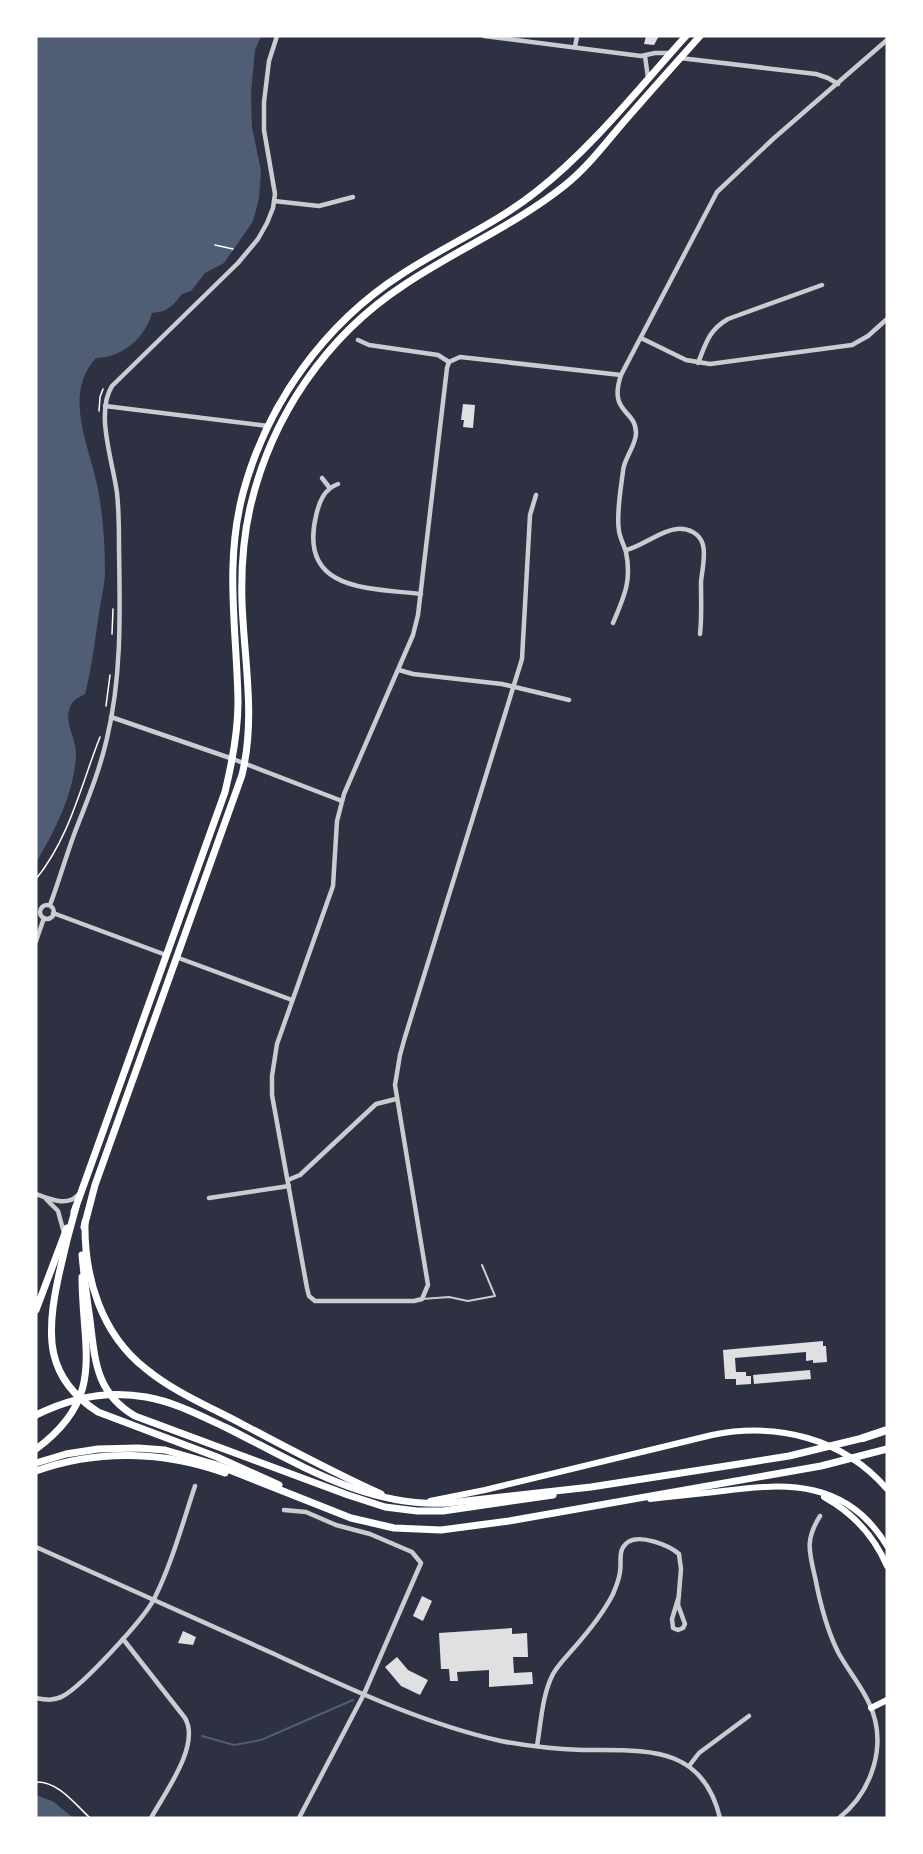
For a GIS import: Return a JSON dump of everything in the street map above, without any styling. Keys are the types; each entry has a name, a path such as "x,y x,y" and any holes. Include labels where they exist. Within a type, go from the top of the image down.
{"highway":[{"path":"863,1438 887,1430"}],"main road":[{"path":"298,1497 292,1491 217,1457 98,1412 67,1384 57,1368 52,1352 51,1321 62,1260 76,1207 225,792 233,759 238,702 232,606 233,548 243,493 268,426 306,363 322,343 360,306 402,274 514,207 558,174 686,36"},
{"path":"36,1449 59,1430 82,1394 87,1362 82,1256 85,1222 94,1185 237,791 244,764 249,735 249,705 242,603 243,548 250,508 270,445 304,383 329,351 373,308 404,284 526,213 567,184 700,36"},
{"path":"586,146 595,155"},
{"path":"558,174 567,184"},
{"path":"36,1310 76,1207"},
{"path":"85,1222 88,1267 98,1303 116,1337 138,1363 188,1395 337,1474 397,1501"},
{"path":"82,1256 96,1364 108,1393 121,1407 135,1416 386,1507 429,1512 465,1509 591,1486 789,1456 863,1438"},
{"path":"36,1415 90,1396 148,1397 184,1409 368,1495 411,1503 448,1503 591,1486"},
{"path":"411,1503 470,1494 724,1433 762,1430 800,1435 840,1451 869,1471 887,1489"},
{"path":"36,1463 84,1451 109,1448 150,1448 198,1459 351,1518 373,1524 424,1530 468,1527 821,1466 887,1449"},
{"path":"36,1471 77,1459 108,1456 171,1459 204,1466 291,1498 298,1497"},
{"path":"637,1498 649,1499 750,1487 785,1486 810,1489 846,1504 866,1519 887,1546"},
{"path":"785,1486 823,1497 850,1514 871,1537 887,1566"},
{"path":"872,1708 887,1700"}],"street":[{"path":"166,955 53,913 50,905 93,786 111,717 119,625 119,519 105,406 106,396 112,386 214,288 251,248 267,224 274,201 274,186 263,112 268,61 277,36"},
{"path":"484,36 645,56 670,53"},
{"path":"575,47 577,36"},
{"path":"613,623 628,585 626,550 618,530 624,461 635,441 636,433 634,425 620,405 617,396 621,375 717,192 764,147 887,40"},
{"path":"645,56 648,78"},
{"path":"680,58 816,74 838,84"},
{"path":"274,201 319,206 353,197"},
{"path":"698,363 711,331 718,324 731,317 822,285"},
{"path":"641,338 686,360 710,364 845,347 868,336 887,319"},
{"path":"358,340 369,345 434,354 449,362"},
{"path":"536,495 530,515 524,649 400,1055 395,1085 428,1285 422,1299 408,1302 317,1301 310,1298 305,1279 273,1095 272,1076 277,1044 333,886 337,821 342,801 413,635 421,594 447,368 449,362 460,357 621,375"},
{"path":"105,406 268,426"},
{"path":"322,478 329,487"},
{"path":"338,484 329,487 317,512 313,536 316,556 325,569 337,580 352,585 421,594"},
{"path":"626,550 638,547 676,528 692,531 699,537 703,544 700,634"},
{"path":"399,670 413,674 487,682 569,700"},
{"path":"111,717 233,759 342,801"},
{"path":"44,918 40,915 38,908 50,905"},
{"path":"44,918 49,918 53,913"},
{"path":"36,941 44,918"},
{"path":"176,957 292,1000"},
{"path":"209,1198 288,1183 300,1175 376,1104 396,1099"},
{"path":"36,1194 70,1202 82,1189"},
{"path":"44,1197 58,1211 64,1236"},
{"path":"36,1698 52,1700 72,1691 140,1620 154,1600 195,1486"},
{"path":"284,1510 306,1512 336,1525 370,1534 412,1552 421,1563 364,1694 299,1818"},
{"path":"820,1516 812,1530 809,1546 820,1604 838,1653 872,1708 877,1738 873,1770 858,1799 838,1818"},
{"path":"537,1746 546,1694 551,1679 556,1669 596,1622 608,1604 619,1577 620,1554 623,1546 633,1540 642,1539 677,1551 681,1560 679,1607 685,1624 682,1629 678,1630 673,1628 671,1622 679,1596"},
{"path":"36,1546 364,1694 448,1726 501,1741 537,1746 577,1750 654,1752 673,1757 689,1766 708,1786 716,1802 720,1818"},
{"path":"123,1639 185,1718 190,1730 186,1754 151,1818"},
{"path":"689,1766 699,1752 748,1716"}],"lane":[{"path":"422,1299 449,1297 468,1301 495,1296 482,1264"}],"path":[{"path":"215,245 233,249"},
{"path":"99,418 100,398 105,386"},
{"path":"113,636 111,625 114,607"},
{"path":"106,713 111,667"},
{"path":"36,879 47,864 74,813 102,733"},
{"path":"36,1782 43,1782 59,1790 90,1818"}],"water":[{"path":"36,36 261,36 255,50 251,92 252,127 261,171 259,198 252,223 224,263 205,273 191,291 182,294 173,305 164,311 152,313 144,331 131,345 115,354 96,358 86,373 81,388 81,422 101,509 105,551 104,582 85,694 73,702 68,716 76,749 72,784 56,825 36,863"},
{"path":"36,1795 54,1802 73,1818 36,1818"}],"building":[{"path":"646,36 659,36 654,45 644,44"},
{"path":"463,404 475,405 473,428 463,427 464,420 461,420"},
{"path":"823,1341 823,1346 826,1346 827,1362 806,1361 806,1352 735,1358 736,1372 746,1372 746,1376 751,1376 751,1384 736,1385 736,1379 725,1379 723,1350"},
{"path":"810,1370 811,1379 754,1384 753,1375"},
{"path":"422,1596 432,1601 423,1621 413,1616"},
{"path":"512,1628 512,1634 527,1633 528,1657 513,1657 514,1673 532,1672 533,1684 489,1687 489,1670 457,1672 458,1681 450,1681 449,1669 441,1669 439,1633"},
{"path":"183,1631 196,1637 193,1645 178,1643"},
{"path":"397,1657 408,1670 428,1680 420,1695 401,1686 385,1667"}],"waterway":[{"path":"202,1736 234,1745 261,1740 353,1700"}]}
